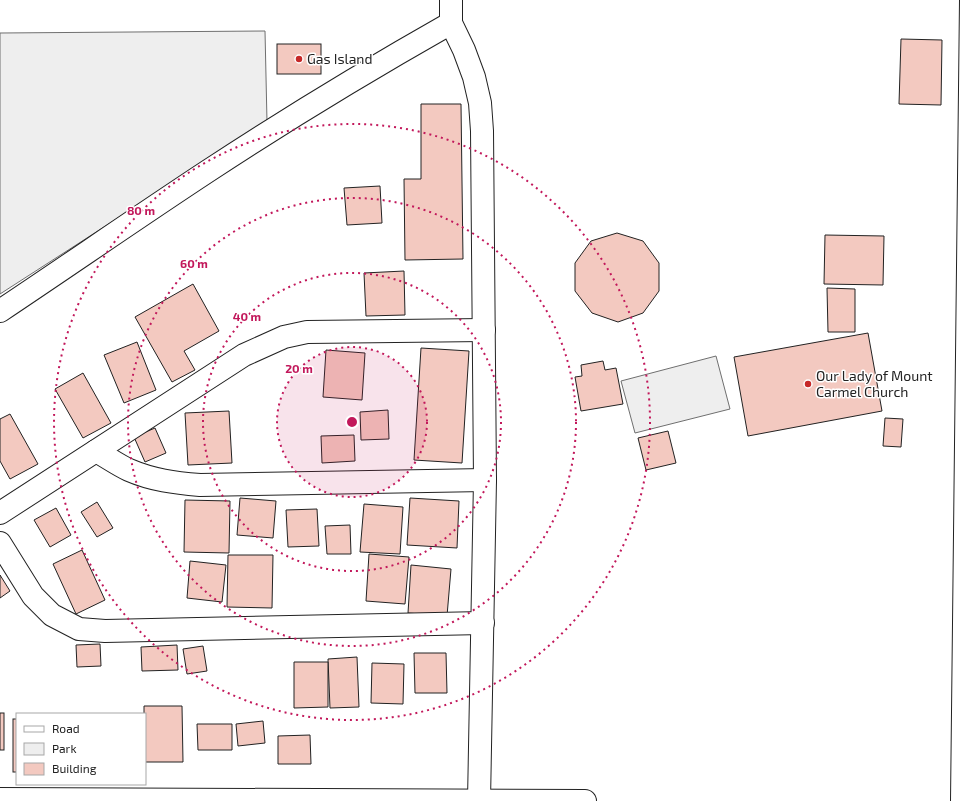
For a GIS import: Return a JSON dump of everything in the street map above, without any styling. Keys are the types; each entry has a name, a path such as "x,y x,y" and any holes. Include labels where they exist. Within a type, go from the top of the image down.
{"street":[{"path":"451,0 451,23 464,50 474,77 480,103 482,131 485,480 480,800"},
{"path":"962,801 971,0"},
{"path":"0,311 208,171 371,69 451,23"},
{"path":"0,513 244,355 284,338 307,332 484,330"},
{"path":"96,451 128,470 150,478 174,483 200,485 485,480"},
{"path":"0,543 33,596 52,615 79,629 113,631 483,623"},
{"path":"0,799 585,801"}],"green space":[{"path":"265,31 267,122 0,294 0,33"},
{"path":"716,356 730,409 635,433 621,381"}],"building":[{"path":"901,39 942,40 941,105 899,104"},
{"name":"Gas Island","path":"277,44 321,44 321,74 277,74"},
{"path":"421,104 461,104 463,259 405,260 404,179 421,179"},
{"path":"380,186 382,223 347,225 344,188"},
{"path":"617,233 643,241 659,263 659,291 643,313 618,322 592,313 575,291 575,263 591,241"},
{"path":"825,235 884,236 883,285 824,284"},
{"path":"404,271 405,315 366,316 364,273"},
{"path":"193,284 219,331 184,351 195,370 172,382 135,317"},
{"path":"827,288 855,289 855,332 828,332"},
{"name":"Our Lady of Mount Carmel Church","path":"868,333 882,411 748,436 734,357"},
{"path":"137,342 156,390 124,403 104,355"},
{"path":"421,348 469,351 462,463 414,460"},
{"path":"326,350 365,353 362,400 323,397"},
{"path":"603,361 605,370 616,368 623,404 581,411 575,377 582,376 581,365"},
{"path":"83,373 111,423 83,438 55,389"},
{"path":"388,410 389,439 361,440 360,412"},
{"path":"229,411 232,463 188,465 185,413"},
{"path":"10,414 38,464 10,479 0,461 0,419"},
{"path":"885,418 903,419 901,447 883,446"},
{"path":"155,428 166,453 145,462 134,437"},
{"path":"668,431 676,463 646,470 638,438"},
{"path":"354,435 355,461 322,463 321,436"},
{"path":"240,498 276,501 273,538 237,535"},
{"path":"410,498 459,501 457,548 407,545"},
{"path":"185,500 230,501 229,553 184,552"},
{"path":"97,502 113,528 97,537 81,512"},
{"path":"364,504 403,507 400,554 360,552"},
{"path":"56,508 71,535 50,547 34,520"},
{"path":"317,509 319,546 288,547 286,510"},
{"path":"350,525 351,554 327,554 325,526"},
{"path":"82,550 105,600 76,614 53,564"},
{"path":"369,554 409,557 405,604 366,601"},
{"path":"228,555 273,555 272,608 227,607"},
{"path":"190,561 226,565 222,602 187,598"},
{"path":"411,565 451,569 447,616 408,613"},
{"path":"0,575 10,591 0,598"},
{"path":"100,644 101,666 77,667 76,645"},
{"path":"177,645 178,670 142,671 141,647"},
{"path":"203,646 207,671 187,674 183,649"},
{"path":"414,653 446,653 447,693 415,693"},
{"path":"357,657 359,707 330,708 328,659"},
{"path":"294,662 328,662 328,707 294,708"},
{"path":"372,663 404,664 403,704 371,703"},
{"path":"144,706 182,706 183,762 146,762 146,713 144,713"},
{"path":"0,713 4,713 4,750 0,750"},
{"path":"13,719 16,719 16,772 13,772"},
{"path":"263,721 265,743 238,746 236,724"},
{"path":"197,724 232,724 232,750 198,750"},
{"path":"310,735 311,764 278,764 278,736"}],"place":[{"name":"Gas Island","path":"299,59"},
{"name":"Our Lady of Mount Carmel Church","path":"808,384"}]}
